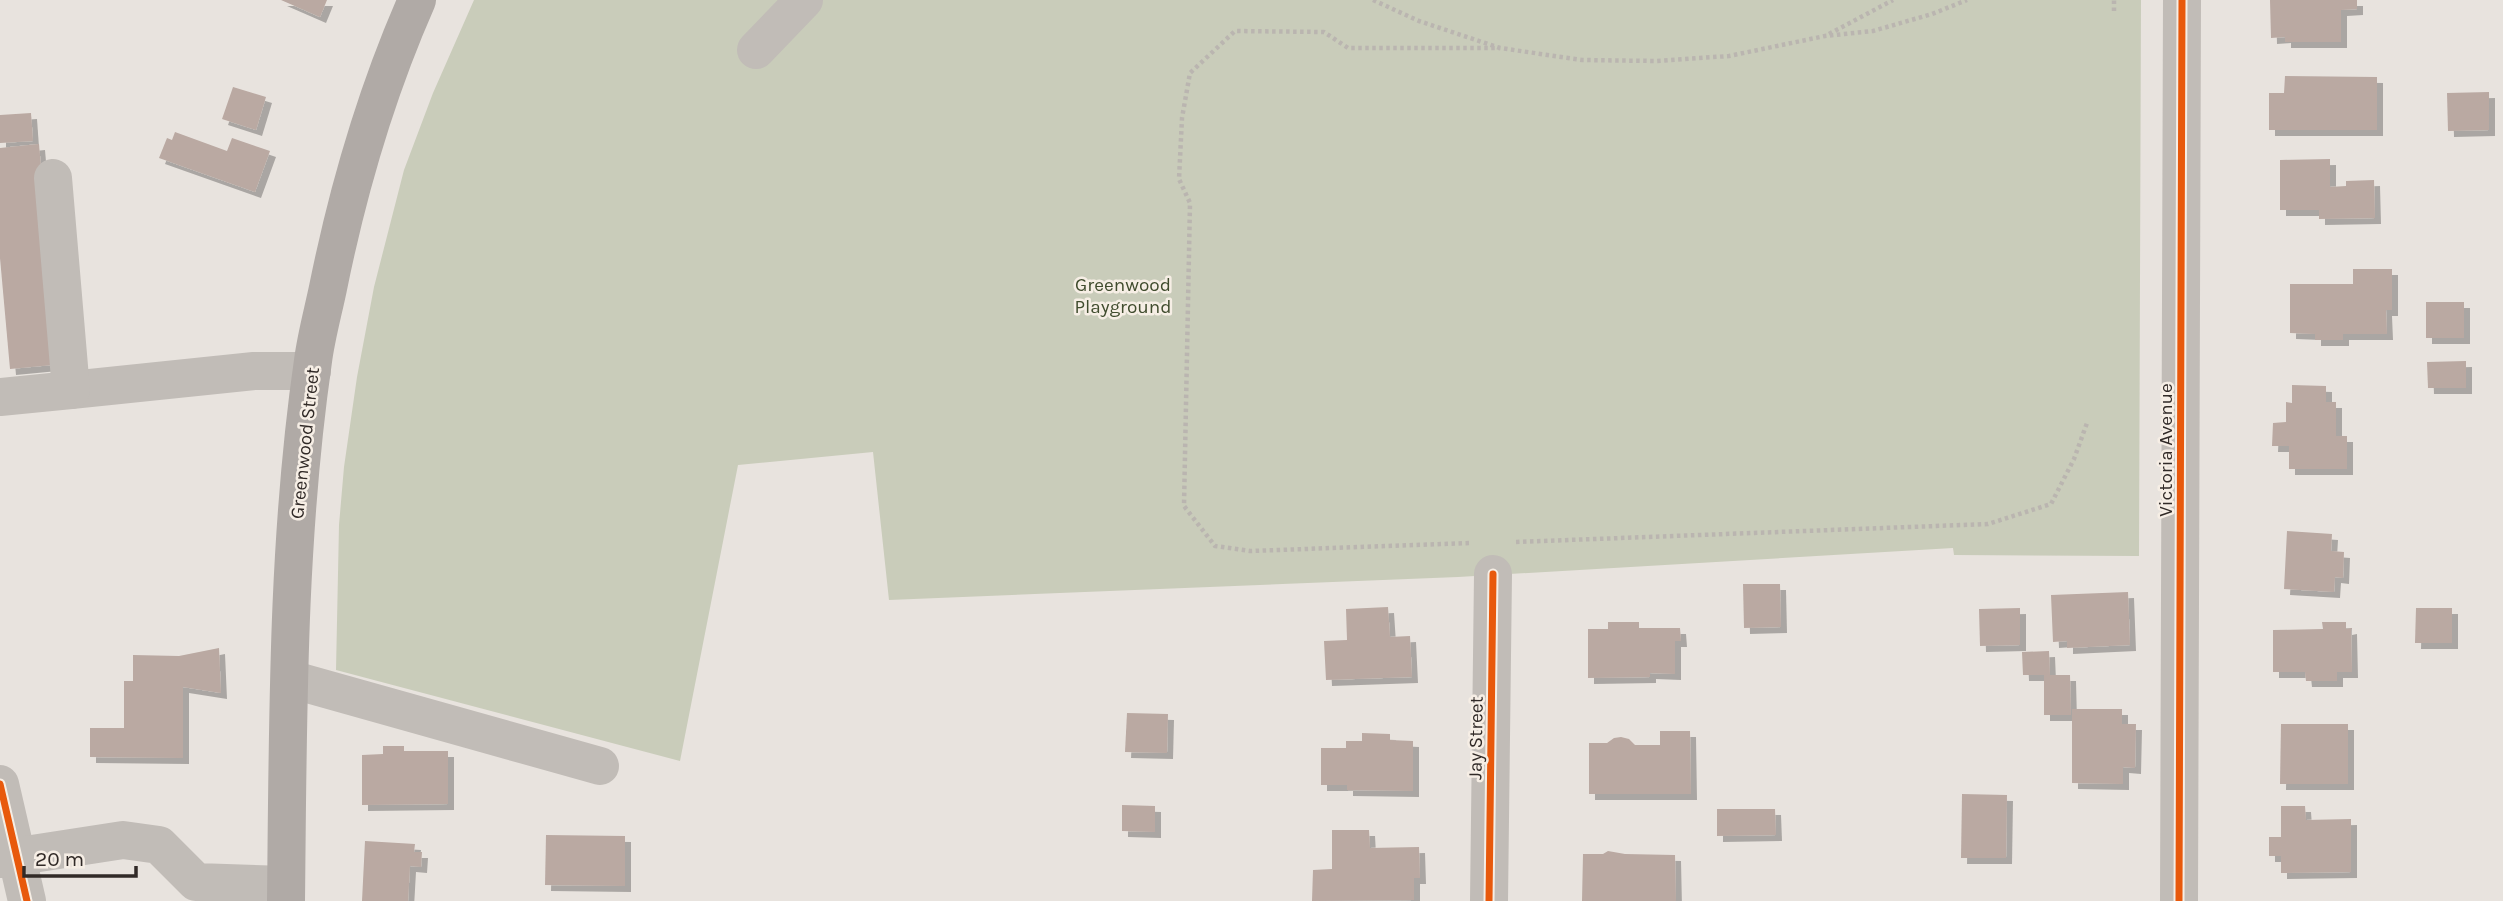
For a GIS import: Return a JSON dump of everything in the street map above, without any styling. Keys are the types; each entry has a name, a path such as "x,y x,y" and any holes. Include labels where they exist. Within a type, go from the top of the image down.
{"main road":[{"name":"Greenwood Street","path":"286,893 295,532 312,371 337,243 361,147 416,0"}],"street":[{"path":"756,50 804,0"},
{"name":"Victoria Avenue","path":"2179,901 2182,0"},
{"path":"53,178 71,390"},
{"path":"0,397 254,371 312,371"},
{"name":"Jay Street","path":"1489,901 1493,574"},
{"path":"290,679 600,766"},
{"path":"0,784 8,857 27,901"},
{"path":"8,857 123,840 159,845 196,882 286,893"}],"path":[{"path":"1373,0 1419,21 1500,48"},
{"path":"1825,36 1893,0"},
{"path":"1472,543 1250,551 1215,546 1184,506 1190,202 1179,179 1182,118 1190,73 1235,31 1324,32 1348,48 1500,48 1582,60 1657,61 1729,56 1825,36 1873,31 1932,14 1967,0"},
{"path":"2114,0 2114,11"},
{"path":"1514,542 1988,524 2051,504 2074,460 2087,423"}],"green space":[{"name":"Greenwood Playground","path":"474,0 2141,0 2139,556 1954,555 1953,548 1458,577 889,600 873,452 738,465 680,761 336,670 339,525 344,467 374,287 404,170 433,93"}],"building":[{"path":"281,0 327,0 320,17"},
{"path":"2270,0 2357,0 2357,9 2341,10 2341,42 2285,42 2285,37 2271,38"},
{"path":"2285,76 2377,77 2377,130 2269,130 2269,93 2284,93"},
{"path":"233,87 266,97 256,130 222,119"},
{"path":"2489,92 2489,130 2448,131 2447,93"},
{"path":"31,113 33,141 0,143 0,115"},
{"path":"175,132 227,151 232,138 270,151 255,192 159,158 167,138 172,140"},
{"path":"39,144 49,261 52,365 10,369 0,258 0,148"},
{"path":"2330,159 2330,187 2346,186 2346,181 2374,180 2375,218 2319,219 2319,210 2280,210 2280,160"},
{"path":"2353,269 2392,269 2392,310 2386,310 2387,334 2343,334 2343,340 2315,340 2315,334 2290,333 2290,284 2353,284"},
{"path":"2426,302 2464,302 2464,338 2426,338"},
{"path":"2466,361 2466,388 2428,388 2427,362"},
{"path":"2292,385 2326,386 2326,402 2336,402 2336,436 2347,436 2347,469 2289,469 2289,446 2272,446 2273,423 2286,422 2286,402 2292,403"},
{"path":"2287,531 2332,534 2331,551 2344,552 2343,578 2335,577 2334,592 2284,589"},
{"path":"1743,584 1780,584 1781,627 1744,628"},
{"path":"2128,592 2130,645 2067,648 2067,641 2053,642 2051,595"},
{"path":"1388,607 1390,637 1410,636 1412,677 1326,680 1324,641 1347,640 1346,609"},
{"path":"2020,608 2020,645 1980,646 1979,609"},
{"path":"2416,608 2452,608 2452,643 2415,643"},
{"path":"1608,622 1639,622 1639,628 1680,628 1681,641 1675,641 1675,674 1650,673 1650,677 1588,678 1588,629 1608,629"},
{"path":"2322,622 2346,622 2346,629 2351,628 2352,672 2337,672 2337,681 2306,681 2305,672 2273,672 2273,630 2323,629"},
{"path":"219,648 221,693 183,687 183,758 90,757 90,728 124,728 124,681 133,681 133,655 179,656"},
{"path":"2049,651 2050,675 2070,675 2071,715 2044,715 2044,675 2023,675 2022,652"},
{"path":"2072,709 2122,709 2122,724 2136,724 2135,768 2123,767 2123,784 2072,783"},
{"path":"1127,713 1168,714 1167,753 1125,752"},
{"path":"2281,724 2348,724 2348,784 2280,784"},
{"path":"1660,731 1690,731 1691,794 1589,794 1589,743 1607,743 1621,737 1629,739 1635,745 1660,745"},
{"path":"1362,733 1390,734 1390,740 1413,741 1413,791 1347,790 1347,785 1321,785 1321,748 1346,748 1346,741 1362,741"},
{"path":"383,746 404,746 404,751 448,751 448,804 362,805 362,755 383,754"},
{"path":"1962,794 2007,795 2006,858 1961,858"},
{"path":"1122,805 1155,806 1155,832 1122,831"},
{"path":"2281,806 2305,806 2306,820 2351,819 2351,872 2281,873 2281,856 2269,856 2269,837 2281,837"},
{"path":"1717,809 1775,809 1776,835 1717,836"},
{"path":"1332,830 1369,830 1370,848 1419,847 1420,878 1414,878 1414,900 1312,901 1313,870 1332,869"},
{"path":"546,835 625,836 625,886 545,885"},
{"path":"365,841 415,844 414,852 422,852 421,867 410,866 408,901 362,901"},
{"path":"1608,851 1675,855 1676,901 1582,901 1583,854 1603,854"}],"cycle path":[{"path":"2179,901 2182,0"},
{"path":"1489,901 1493,574"},
{"path":"0,784 27,901"}]}
